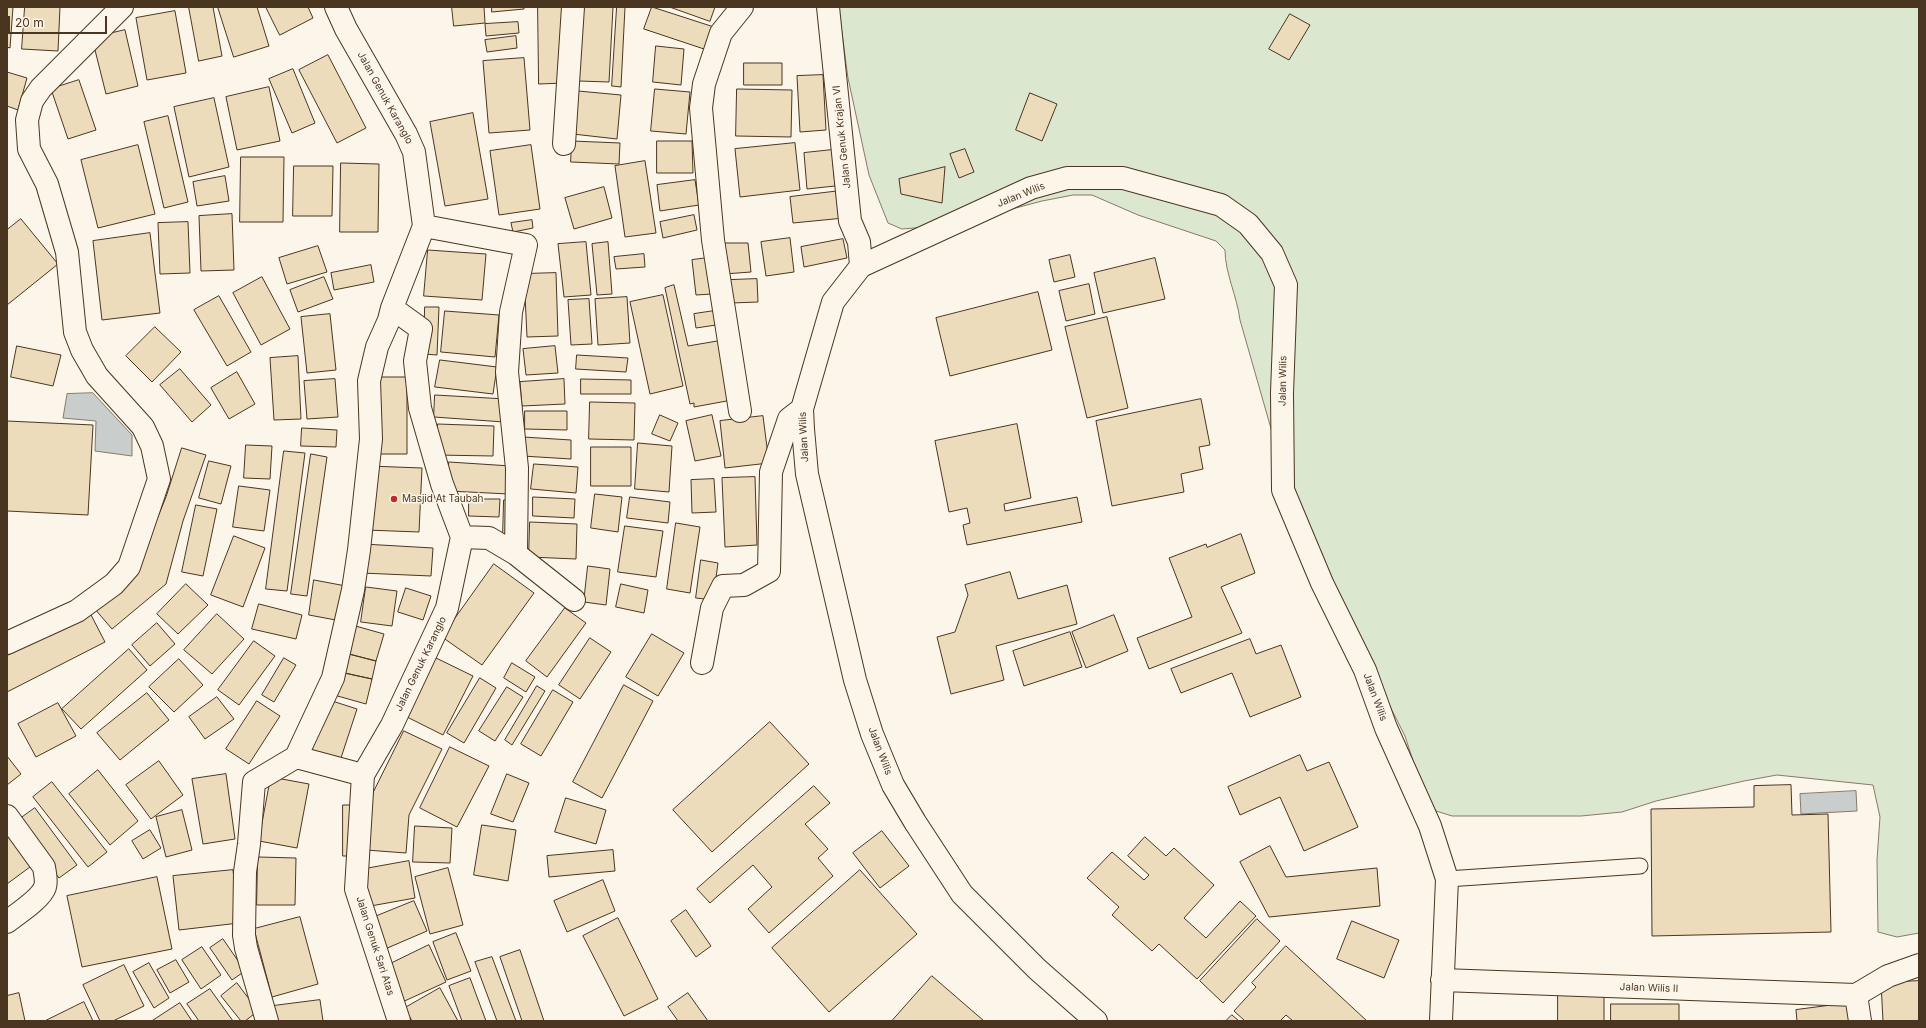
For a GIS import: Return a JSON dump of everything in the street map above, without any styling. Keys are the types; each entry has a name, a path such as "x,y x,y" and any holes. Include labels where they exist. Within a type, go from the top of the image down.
{"street":[{"path":"7,643 77,611 114,584 130,567 159,478 152,446 143,428 97,376 82,350 74,332 67,252 47,184 29,149 27,120 32,101 41,88 122,7"},
{"name":"Jalan Genuk Karanglo","path":"296,757 333,678 353,590 371,440 370,381 377,347 389,320 396,310 424,226 414,152 336,7"},
{"path":"564,144 573,7"},
{"path":"740,411 713,240 701,108 704,84 721,33 742,7"},
{"name":"Jalan Genuk Krajan VI","path":"828,7 850,221 860,242 861,266"},
{"name":"Jalan Wilis","path":"1096,1021 1037,969 962,894 914,822 893,785 872,734 855,680 807,474 802,409 833,302 861,266 1031,188 1067,178 1123,178 1221,206 1248,224 1272,253 1286,285 1282,393 1283,490 1322,583 1365,670 1386,728 1430,826 1447,879 1441,1021"},
{"path":"424,226 526,245 511,312 507,372 517,468 516,554"},
{"path":"396,310 421,329 415,361 420,408 442,484 462,537 489,538 516,554 574,600"},
{"path":"702,663 712,608 723,586 744,585 769,571 771,472 789,418 802,409"},
{"name":"Jalan Genuk Karanglo","path":"363,775 392,724 441,623 447,608 462,537"},
{"path":"267,1021 246,948 244,935 245,872 254,782 296,757 363,775"},
{"name":"Jalan Genuk Sari Atas","path":"363,775 356,889 398,1021"},
{"path":"7,816 44,867 46,877 45,887 38,898 7,922"},
{"path":"1860,1021 1856,995 1888,976 1919,965"},
{"name":"Jalan Wilis II","path":"1442,980 1856,995"}],"lane":[{"path":"1447,879 1640,866"}],"green space":[{"path":"839,7 1919,7 1919,933 1897,937 1878,932 1877,860 1880,817 1873,785 1777,775 1656,801 1622,812 1581,816 1452,816 1433,810 1414,764 1405,736 1364,655 1278,453 1240,320 1227,267 1225,250 1216,241 1138,215 1092,195 1073,195 1042,201 967,221 939,226 902,229 888,223 869,175 848,78"}],"shaded area":[{"path":"93,393 132,435 132,456 95,451 96,421 63,418 67,394"},
{"path":"1856,791 1857,811 1801,814 1800,794"}],"building":[{"path":"7,7 13,7 10,48 7,47"},
{"path":"25,7 60,7 58,51 22,49"},
{"path":"189,7 213,7 222,56 199,61"},
{"path":"218,7 257,7 269,46 234,57"},
{"path":"266,7 308,7 313,18 280,35"},
{"path":"452,7 484,7 485,23 454,26"},
{"path":"492,7 524,7 524,9 492,12"},
{"path":"538,7 562,7 564,83 539,84"},
{"path":"583,7 613,7 609,82 579,81"},
{"path":"617,7 625,7 621,87 612,86"},
{"path":"652,7 714,27 707,50 644,29"},
{"path":"670,7 715,7 710,21"},
{"path":"175,11 186,73 147,80 136,18"},
{"path":"1290,14 1310,25 1289,60 1269,49"},
{"path":"518,22 519,33 486,36 485,24"},
{"path":"125,30 138,86 106,94 92,38"},
{"path":"516,36 517,48 487,52 485,40"},
{"path":"656,46 684,49 681,85 653,82"},
{"path":"328,55 366,128 337,143 299,70"},
{"path":"524,58 530,130 489,133 483,61"},
{"path":"744,63 782,63 782,85 744,85"},
{"path":"293,69 315,123 292,133 269,79"},
{"path":"7,72 27,78 18,110 7,106"},
{"path":"823,75 826,130 800,132 797,76"},
{"path":"79,80 96,130 68,139 51,89"},
{"path":"269,87 280,141 237,150 226,97"},
{"path":"655,89 690,92 686,134 651,131"},
{"path":"737,89 792,90 791,137 736,136"},
{"path":"578,91 621,95 617,139 573,134"},
{"path":"1030,93 1057,104 1042,141 1016,130"},
{"path":"214,98 229,167 189,177 174,107"},
{"path":"473,113 488,199 445,206 430,122"},
{"path":"168,116 188,202 164,208 144,122"},
{"path":"572,141 620,143 619,164 571,162"},
{"path":"657,141 692,141 693,173 657,173"},
{"path":"795,143 800,190 740,197 735,149"},
{"path":"138,145 155,214 98,228 81,160"},
{"path":"531,145 540,209 499,215 490,151"},
{"path":"965,149 974,172 959,178 950,154"},
{"path":"832,150 835,186 807,189 804,153"},
{"path":"241,157 284,157 283,222 240,222"},
{"path":"645,161 656,233 625,237 615,166"},
{"path":"341,163 379,164 378,232 340,232"},
{"path":"294,166 333,166 332,216 293,216"},
{"path":"945,167 942,203 901,194 899,179"},
{"path":"225,176 229,201 197,206 193,182"},
{"path":"695,180 699,205 660,211 657,185"},
{"path":"604,187 612,218 574,229 565,198"},
{"path":"840,191 844,218 793,223 790,197"},
{"path":"232,214 234,270 201,271 199,216"},
{"path":"694,215 697,230 663,238 660,222"},
{"path":"21,219 58,264 7,305 7,230"},
{"path":"532,220 533,228 513,232 511,223"},
{"path":"188,222 190,273 160,274 158,223"},
{"path":"150,233 160,313 102,320 93,241"},
{"path":"790,238 794,272 766,276 761,242"},
{"path":"843,239 847,258 804,267 801,247"},
{"path":"586,242 591,295 564,297 558,244"},
{"path":"608,242 612,294 597,295 592,244"},
{"path":"723,243 748,243 751,272 724,274"},
{"path":"318,246 327,272 287,284 279,258"},
{"path":"428,250 486,254 482,300 424,296"},
{"path":"644,254 645,267 616,269 614,257"},
{"path":"1070,255 1075,277 1054,282 1049,260"},
{"path":"708,258 712,294 696,295 692,260"},
{"path":"1155,258 1165,299 1103,313 1094,273"},
{"path":"371,265 374,282 334,290 331,273"},
{"path":"556,273 558,336 527,337 524,274"},
{"path":"262,277 290,329 261,345 233,293"},
{"path":"324,277 333,299 298,312 290,290"},
{"path":"757,279 758,302 731,303 730,280"},
{"path":"1089,284 1095,314 1066,321 1059,291"},
{"path":"674,285 688,346 723,340 732,400 694,407 694,403 690,404 665,288"},
{"path":"1038,292 1052,350 950,376 936,318"},
{"path":"663,295 683,386 650,394 630,302"},
{"path":"219,296 251,352 227,366 194,310"},
{"path":"627,297 630,343 598,345 595,299"},
{"path":"589,299 592,344 571,345 568,300"},
{"path":"425,307 439,307 437,355 424,354"},
{"path":"445,311 499,315 495,357 441,352"},
{"path":"714,311 716,325 696,328 694,314"},
{"path":"330,314 336,370 307,373 301,317"},
{"path":"1107,317 1128,408 1087,418 1065,327"},
{"path":"155,327 181,352 152,382 126,356"},
{"path":"17,346 61,355 53,386 11,377"},
{"path":"555,346 558,373 526,375 523,349"},
{"path":"577,355 628,358 626,372 576,369"},
{"path":"298,356 301,419 274,420 270,358"},
{"path":"440,360 497,367 493,394 435,387"},
{"path":"180,369 211,405 192,422 160,385"},
{"path":"237,372 255,404 229,419 211,388"},
{"path":"376,377 407,377 407,454 376,454"},
{"path":"335,379 338,417 307,419 304,381"},
{"path":"564,379 565,404 522,406 520,382"},
{"path":"581,379 631,380 631,394 581,394"},
{"path":"435,395 506,399 504,422 434,417"},
{"path":"1201,399 1210,445 1199,447 1203,469 1181,474 1184,492 1112,506 1096,421"},
{"path":"590,402 635,403 634,440 589,439"},
{"path":"525,411 567,411 567,430 525,429"},
{"path":"660,415 678,423 670,441 652,434"},
{"path":"712,415 721,456 695,461 686,421"},
{"path":"763,416 769,463 725,468 720,421"},
{"path":"7,421 93,425 88,515 7,511"},
{"path":"438,424 494,426 493,456 436,455"},
{"path":"1017,424 1031,498 1004,504 1005,511 1077,497 1082,522 967,545 963,525 970,523 967,508 949,512 935,441"},
{"path":"302,428 337,430 336,447 301,446"},
{"path":"523,437 571,440 571,459 522,456"},
{"path":"638,443 672,446 669,492 635,489"},
{"path":"246,445 272,446 270,479 244,478"},
{"path":"591,447 631,447 631,486 591,486"},
{"path":"182,448 206,455 183,521 166,584 112,629 94,608 134,575 166,497"},
{"path":"284,451 305,453 287,591 266,589"},
{"path":"311,454 327,457 307,596 291,594"},
{"path":"209,461 231,466 221,504 199,498"},
{"path":"449,462 511,466 509,494 448,491"},
{"path":"534,464 578,467 576,493 531,489"},
{"name":"Masjid At Taubah","path":"369,466 422,468 419,532 366,530"},
{"path":"755,477 757,545 725,547 722,478"},
{"path":"714,479 716,512 692,513 691,480"},
{"path":"239,486 270,490 264,531 233,527"},
{"path":"595,494 622,497 618,532 591,528"},
{"path":"533,497 575,499 574,518 533,516"},
{"path":"630,497 670,502 668,523 627,518"},
{"path":"469,499 500,499 499,517 469,516"},
{"path":"504,500 514,500 513,535 503,535"},
{"path":"196,505 217,509 203,576 182,572"},
{"path":"530,522 577,524 576,559 529,557"},
{"path":"676,523 700,527 690,593 667,589"},
{"path":"625,526 663,531 656,577 618,572"},
{"path":"1241,534 1255,573 1221,587 1242,633 1149,669 1137,638 1192,617 1169,558 1206,544 1207,547"},
{"path":"234,536 265,548 243,607 211,595"},
{"path":"363,544 433,548 431,576 361,573"},
{"path":"701,560 718,563 713,600 696,598"},
{"path":"494,564 534,593 482,665 442,637"},
{"path":"588,566 610,569 606,605 584,602"},
{"path":"1010,572 1018,599 1067,585 1077,624 996,646 1004,680 951,694 937,637 955,632 968,595 965,585"},
{"path":"314,580 346,586 341,621 309,615"},
{"path":"186,584 208,605 178,634 157,614"},
{"path":"621,584 648,590 644,613 616,607"},
{"path":"366,587 397,591 392,626 361,622"},
{"path":"406,588 431,596 423,620 398,612"},
{"path":"259,604 302,615 296,639 252,629"},
{"path":"565,608 586,623 547,677 526,661"},
{"path":"90,613 105,642 7,692 7,656"},
{"path":"217,614 244,639 212,674 184,650"},
{"path":"1114,615 1128,651 1086,668 1072,632"},
{"path":"157,623 175,644 150,666 132,645"},
{"path":"352,625 384,634 376,661 345,653"},
{"path":"1070,632 1082,667 1024,686 1013,651"},
{"path":"652,634 684,653 658,696 626,677"},
{"path":"590,638 611,652 580,699 559,685"},
{"path":"1250,639 1256,654 1281,645 1301,697 1250,717 1232,673 1181,693 1171,669"},
{"path":"254,641 275,656 239,705 218,690"},
{"path":"129,649 147,670 81,729 62,709"},
{"path":"345,653 376,661 372,679 340,672"},
{"path":"434,657 473,676 443,735 405,716"},
{"path":"284,658 296,665 274,702 262,695"},
{"path":"179,659 203,685 174,712 149,687"},
{"path":"512,663 535,677 526,692 504,678"},
{"path":"340,672 372,679 366,704 334,695"},
{"path":"480,678 496,688 464,743 447,733"},
{"path":"624,685 653,701 602,798 573,782"},
{"path":"537,686 545,691 512,745 505,740"},
{"path":"507,687 523,697 495,741 479,731"},
{"path":"553,690 573,702 541,756 521,744"},
{"path":"147,693 169,720 120,760 97,733"},
{"path":"217,697 234,719 205,739 189,717"},
{"path":"326,699 357,709 339,764 308,755"},
{"path":"257,701 280,716 249,764 226,749"},
{"path":"58,703 76,736 36,757 18,724"},
{"path":"770,722 809,764 712,852 673,810"},
{"path":"404,731 442,749 409,815 406,853 366,850 371,797"},
{"path":"450,747 489,766 457,827 420,808"},
{"path":"1300,755 1307,771 1329,762 1358,827 1304,851 1280,797 1240,815 1228,787"},
{"path":"7,756 21,774 7,785"},
{"path":"159,761 183,795 151,819 126,785"},
{"path":"98,770 138,821 110,845 69,794"},
{"path":"226,774 235,839 203,844 192,779"},
{"path":"507,774 529,783 513,822 491,814"},
{"path":"271,777 309,784 297,848 259,841"},
{"path":"52,782 107,852 88,867 33,797"},
{"path":"1791,785 1792,815 1828,814 1831,932 1652,936 1651,809 1754,807 1754,786"},
{"path":"814,786 830,803 805,824 828,849 818,858 833,876 769,933 748,909 772,887 753,865 710,903 697,889"},
{"path":"566,798 606,810 596,844 555,832"},
{"path":"343,805 357,805 357,856 343,856"},
{"path":"35,808 77,865 59,878 17,821"},
{"path":"182,810 192,850 166,857 156,817"},
{"path":"482,825 516,830 508,881 474,875"},
{"path":"415,826 452,828 450,863 413,862"},
{"path":"150,830 161,848 143,859 132,841"},
{"path":"882,831 909,866 880,888 853,853"},
{"path":"7,833 34,864 7,884"},
{"path":"1145,837 1166,856 1174,848 1214,885 1184,918 1206,938 1240,901 1256,916 1197,979 1159,944 1152,951 1112,915 1119,907 1087,878 1112,852 1144,880 1149,875 1128,856"},
{"path":"1270,846 1286,877 1377,868 1380,906 1269,917 1240,862"},
{"path":"613,850 615,871 549,877 547,856"},
{"path":"258,857 296,858 295,905 257,905"},
{"path":"409,861 415,898 365,907 359,870"},
{"path":"448,868 463,925 430,934 415,877"},
{"path":"233,870 239,923 179,930 173,876"},
{"path":"860,870 917,934 829,1012 772,948"},
{"path":"157,877 172,949 82,967 67,896"},
{"path":"603,880 615,911 567,932 554,901"},
{"path":"414,901 427,931 385,949 372,918"},
{"path":"686,910 711,946 696,957 671,921"},
{"path":"300,917 318,984 272,997 254,929"},
{"path":"618,918 658,999 624,1016 583,936"},
{"path":"1257,919 1280,941 1223,1003 1200,981"},
{"path":"1352,921 1399,940 1384,978 1337,959"},
{"path":"456,933 471,971 447,980 433,942"},
{"path":"223,939 245,971 232,980 210,948"},
{"path":"429,945 446,982 398,1004 386,966"},
{"path":"1286,946 1367,1021 1293,1021 1286,1015 1280,1021 1245,1021 1234,1011 1256,987 1252,983"},
{"path":"202,947 221,975 201,989 182,960"},
{"path":"520,950 544,1021 522,1021 500,957"},
{"path":"492,957 516,1021 497,1021 475,962"},
{"path":"176,960 189,982 170,993 157,970"},
{"path":"149,963 169,998 154,1008 133,972"},
{"path":"124,965 144,1006 113,1021 100,1021 83,985"},
{"path":"932,976 984,1021 892,1021"},
{"path":"470,978 486,1021 462,1021 449,986"},
{"path":"1919,981 1919,1021 1883,1021 1881,983"},
{"path":"237,983 258,1011 245,1021 241,1021 221,996"},
{"path":"440,988 458,1021 412,1021 405,1008"},
{"path":"210,989 233,1021 199,1021 187,1004"},
{"path":"1558,991 1604,991 1604,1021 1558,1021"},
{"path":"19,993 25,1021 7,1021 7,996"},
{"path":"688,993 708,1021 678,1021 668,1007"},
{"path":"320,1000 323,1021 275,1021 273,1006"},
{"path":"84,1002 93,1021 45,1021"},
{"path":"180,1003 192,1021 152,1021"},
{"path":"1850,1003 1853,1021 1797,1021 1796,1010"},
{"path":"1611,1004 1679,1004 1679,1021 1611,1021"},
{"path":"1232,1015 1239,1021 1226,1021"}],"place":[{"name":"Masjid At Taubah","path":"394,499"}]}
